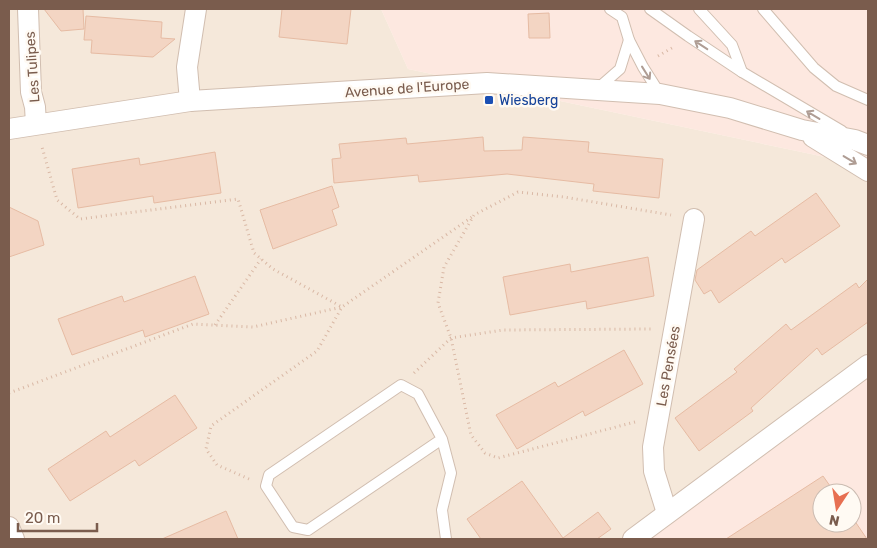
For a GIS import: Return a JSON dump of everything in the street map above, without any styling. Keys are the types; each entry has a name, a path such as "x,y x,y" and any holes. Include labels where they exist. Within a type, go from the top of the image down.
{"street":[{"name":"Les Tulipes","path":"28,9 31,92 35,107 36,124"},
{"path":"190,102 187,67 196,9"},
{"name":"Avenue de l'Europe","path":"9,130 36,124 190,102 487,83 660,94 730,108 802,130 862,142"},
{"name":"Avenue de l'Europe","path":"802,130 868,171"},
{"name":"Les Pensées","path":"668,513 654,471 653,447 694,219"},
{"path":"633,539 868,366"},
{"path":"9,527 14,539"}],"lane":[{"path":"610,9 622,17 629,40 643,68 660,94"},
{"path":"650,9 742,72 862,142"},
{"path":"699,9 732,45 742,72"},
{"path":"763,9 814,68 836,86 868,100"},
{"path":"596,90 620,69 629,40"},
{"path":"442,438 308,530 293,527 266,486 269,475 401,386 418,394 442,438 450,474 442,510 446,539"}],"path":[{"path":"36,124 56,200 80,219 238,200 254,252 274,269 342,307"},
{"path":"9,392 194,324 253,327 342,307 474,215 518,192 564,197 694,219"},
{"path":"474,215 444,267 438,303 451,338 471,435 485,452 498,458 659,416"},
{"path":"215,325 261,258"},
{"path":"266,486 217,465 206,449 211,426 317,351 342,307"},
{"path":"401,386 451,338 503,330 674,329"}],"shaded area":[{"path":"9,9 381,9 408,69 868,166 868,375 647,539 9,539"},
{"path":"381,9 868,9 868,166 408,69"},
{"path":"868,375 868,539 647,539"}],"building":[{"path":"44,9 83,9 84,29 61,31"},
{"path":"282,9 351,9 347,44 279,37"},
{"path":"549,13 550,38 529,38 528,14"},
{"path":"86,16 162,22 161,38 175,39 153,57 91,53 92,40 84,40"},
{"path":"483,137 484,151 522,150 523,137 589,142 588,152 663,159 659,198 593,191 594,184 507,174 419,182 418,175 334,183 332,159 341,158 339,144 406,138 407,144"},
{"path":"215,152 221,193 154,203 153,196 78,208 72,169 139,158 140,165"},
{"path":"332,186 339,207 332,210 337,225 273,249 260,210"},
{"path":"816,193 840,226 785,263 782,258 719,303 711,290 704,294 695,280 697,270 751,231 755,236"},
{"path":"9,207 38,221 44,245 9,257"},
{"path":"648,257 654,296 587,309 586,301 510,315 503,277 570,264 571,272"},
{"path":"195,276 209,314 145,337 143,330 72,355 58,319 122,296 124,302"},
{"path":"868,279 868,322 822,355 817,348 751,408 753,411 699,451 675,418 737,372 734,369 786,324 791,330 856,283 859,288"},
{"path":"624,350 643,384 585,416 583,411 517,449 496,415 555,382 558,387"},
{"path":"175,395 197,428 139,466 135,460 70,501 48,469 106,431 110,437"},
{"path":"823,476 828,483 812,483"},
{"path":"522,481 563,538 598,512 611,529 597,539 481,539 467,519"},
{"path":"812,483 812,533 862,532 867,539 726,539"},
{"path":"226,511 238,539 162,539"}],"place":[{"name":"Wiesberg","path":"489,100"}]}
